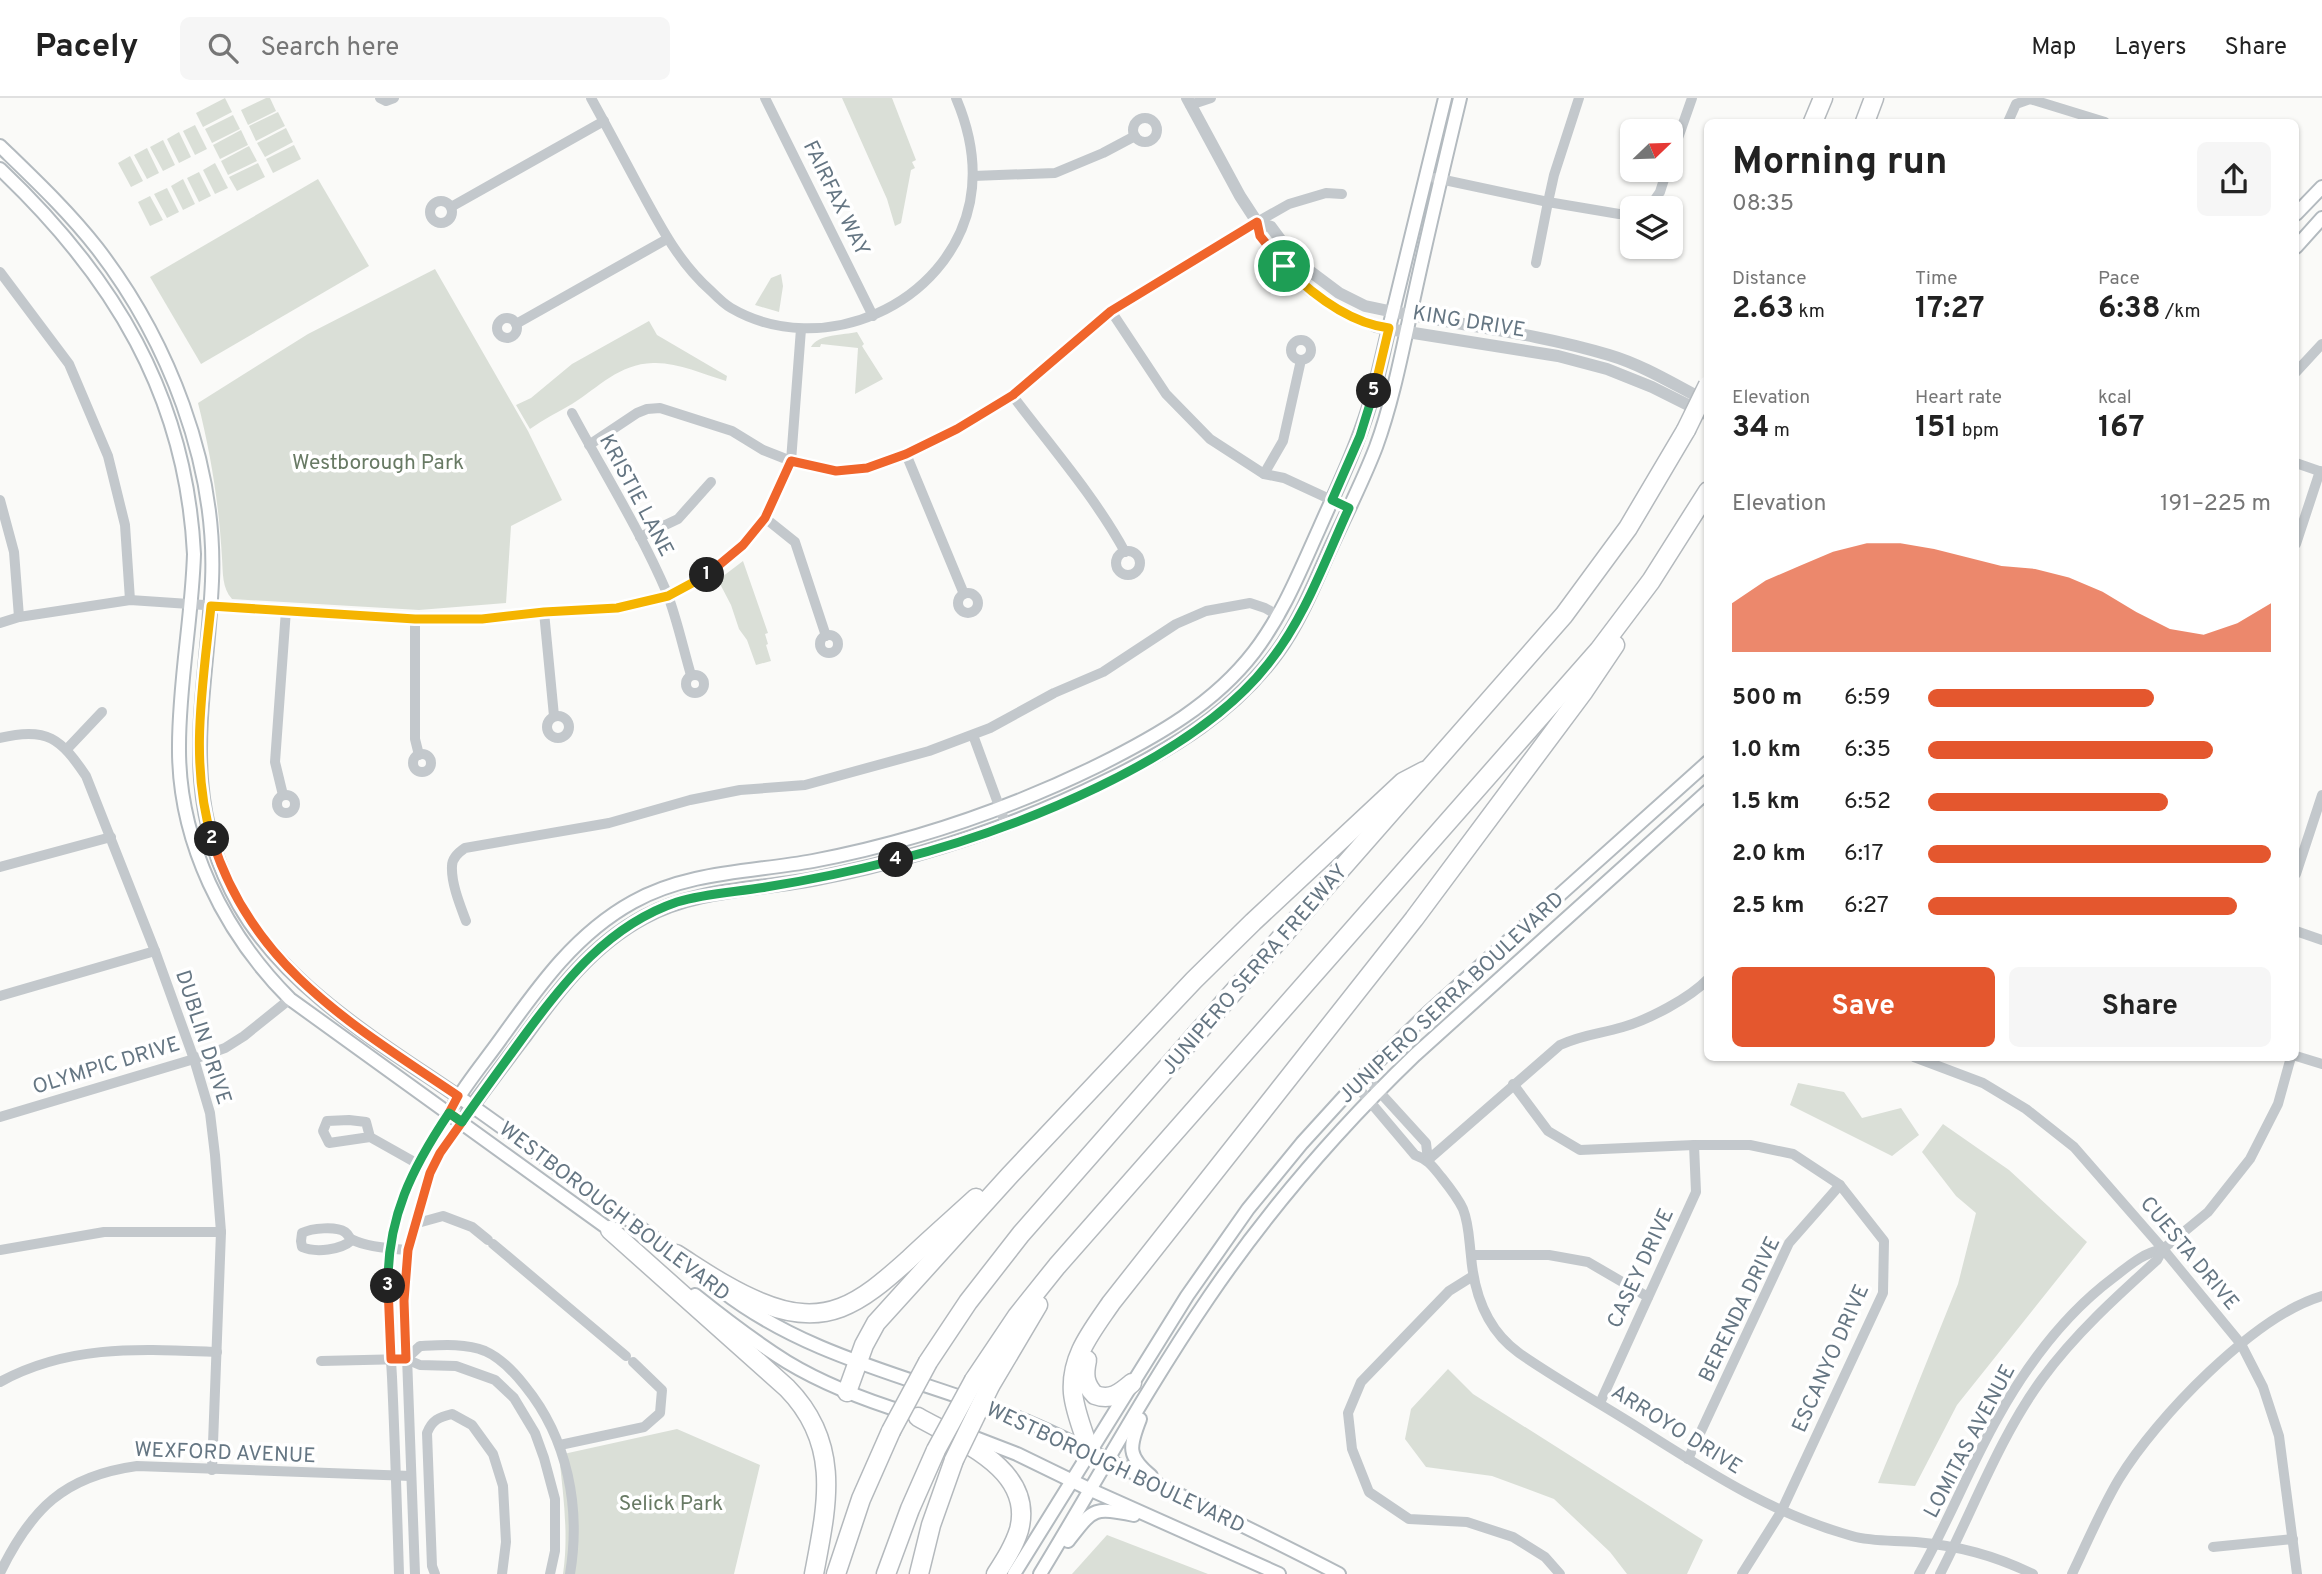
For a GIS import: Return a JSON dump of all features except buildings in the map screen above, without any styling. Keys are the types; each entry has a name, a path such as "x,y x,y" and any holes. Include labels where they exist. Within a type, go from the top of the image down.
{"highway":[{"path":"1814,119 1822,98"},
{"path":"1866,119 1874,98"},
{"name":"JUNIPERO SERRA FREEWAY","path":"836,1574 861,1499 891,1431 929,1362 968,1302 1013,1242 1551,632 1591,581 1640,510 1704,393"},
{"path":"1090,1452 1073,1394 1074,1371 1082,1347 1111,1303 1414,919 1533,761 1598,671 1704,498"},
{"path":"886,1574 936,1450 982,1383 1017,1316 1071,1250 1585,666 1639,598 1686,527"},
{"path":"847,1392 868,1337 882,1316 1010,1175 1151,1025 1253,922 1403,782 1433,766"},
{"path":"676,1254 733,1289 766,1305 800,1313 831,1311 852,1304 871,1293 996,1180 1010,1175"},
{"path":"610,1230 787,1388 808,1413 821,1442 827,1475 825,1508 814,1574"},
{"path":"1111,1303 1089,1349 1084,1373 1086,1382 1095,1395 1109,1397 1117,1395 1132,1383"},
{"path":"919,1574 931,1525 982,1383"},
{"path":"918,1417 990,1459 1014,1486 1020,1507 1019,1528 996,1574"}],"main road":[{"path":"449,1113 458,1096 556,965 592,931 632,902 658,890 698,878 809,862 881,846 1000,807 1085,772 1142,742 1205,702 1238,671 1279,616 1360,436 1394,312 1445,98"},
{"path":"462,1122 569,977 598,949 642,918 688,899 813,879 877,865 1006,825 1081,793 1151,758 1195,732 1235,700 1268,665 1288,636 1305,605 1377,444 1398,377 1460,98"},
{"name":"WESTBOROUGH BOULEVARD","path":"0,146 58,203 98,249 132,300 160,351 179,397 202,475 212,553 211,606 198,747 199,774 209,828 227,881 254,928 287,968 318,996 676,1254 724,1293 775,1325 802,1340 857,1362 1019,1418 1339,1574"},
{"name":"WESTBOROUGH BOULEVARD","path":"0,169 47,215 83,258 132,333 155,381 172,428 189,503 194,554 178,748 182,786 191,834 210,886 255,961 290,999 789,1363 847,1392 987,1441 1279,1574"},
{"path":"2299,211 2322,187"},
{"path":"2299,244 2322,218"},
{"name":"JUNIPERO SERRA BOULEVARD","path":"1014,1574 1187,1296 1236,1226 1295,1151 1359,1080 1429,1012 1704,765"},
{"name":"JUNIPERO SERRA BOULEVARD","path":"1041,1574 1202,1307 1257,1230 1304,1172 1374,1096 1431,1041 1704,795"},
{"path":"290,999 305,992 318,996"},
{"path":"1151,1389 1132,1441 1132,1451 1134,1460 1140,1467 1168,1489"},
{"path":"1041,1574 1095,1511 1104,1509 1156,1519"}],"street":[{"path":"380,98 386,101 394,98"},
{"path":"591,98 667,239 692,274 729,307 758,321 802,329 848,324 873,316 907,298 937,270 951,250 970,202 972,176 968,126 956,98"},
{"name":"FAIRFAX WAY","path":"765,98 873,316"},
{"path":"1188,101 1211,98"},
{"path":"1536,263 1554,175 1579,98"},
{"path":"1684,121 1692,98"},
{"path":"2009,119 2015,104 2030,99 2095,119"},
{"name":"KING DRIVE","path":"1188,101 1257,222 1260,236 1284,266 1310,291 1339,310 1376,327 1558,355 1606,369 1652,387 1704,413"},
{"path":"451,207 604,121"},
{"path":"972,176 1055,173 1135,136"},
{"path":"1426,176 1620,214"},
{"path":"589,445 637,413 660,408 732,431 763,450 791,461 836,471 867,468 906,454 957,429 1013,395 1111,311 1257,222 1289,204 1326,193 1342,194"},
{"name":"KING DRIVE","path":"1257,222 1271,227 1307,269 1339,293 1365,306 1561,342 1611,355 1704,400"},
{"path":"516,324 667,239"},
{"path":"0,272 69,364 108,456 125,525 131,600"},
{"path":"1111,311 1166,394 1210,439 1264,474 1284,478 1349,508"},
{"path":"0,623 19,617 131,600 415,619 482,619 617,608 668,596 716,568 743,545 765,518 791,461 802,329"},
{"path":"2299,369 2320,350"},
{"path":"1264,474 1283,442 1301,360"},
{"path":"1013,395 1109,525 1125,552"},
{"name":"KRISTIE LANE","path":"572,413 624,503 668,596 691,675"},
{"path":"906,454 964,594"},
{"path":"2299,464 2321,472 2299,535"},
{"path":"640,537 678,519 711,482"},
{"path":"0,500 14,552 19,617"},
{"path":"765,518 795,542 826,636"},
{"path":"466,921 457,895 452,864 457,854 465,848 609,823 690,800 740,790 805,785 929,751 990,729 1054,693 1103,672 1176,624 1206,611 1250,603 1279,616"},
{"path":"283,795 275,762 286,610"},
{"path":"544,612 554,716"},
{"path":"415,619 415,739 419,755"},
{"path":"67,749 102,712"},
{"name":"DUBLIN DRIVE","path":"0,738 20,733 54,739 67,749 86,776 155,951 194,1059 210,1113 221,1232 212,1470"},
{"path":"973,735 1006,825"},
{"path":"2299,865 2322,795"},
{"path":"0,867 111,837"},
{"path":"2299,932 2322,940"},
{"path":"0,996 155,951"},
{"path":"1428,1160 1560,1045 1582,1035 1622,1028 1652,1017 1704,984"},
{"name":"OLYMPIC DRIVE","path":"0,1117 225,1048 290,999"},
{"path":"2299,1057 2322,1064"},
{"name":"CUESTA DRIVE","path":"1925,1061 1983,1083 2026,1109 2074,1147 2241,1344 2263,1387 2279,1436 2297,1574"},
{"name":"LOMITAS AVENUE","path":"1940,1574 2004,1441 2040,1381 2101,1311 2157,1260 2163,1249 2208,1212 2249,1159 2278,1104 2290,1061"},
{"name":"ARROYO DRIVE","path":"1359,1080 1426,1143 1428,1160 1463,1209 1468,1227 1473,1276 1489,1320 1516,1351 1688,1459 1781,1512 1855,1537 1936,1544 1981,1552 2033,1574"},
{"name":"ESCANYO DRIVE","path":"1513,1084 1548,1131 1580,1150 1693,1144 1750,1145 1793,1154 1840,1185 1884,1241 1883,1293 1781,1512 1742,1574"},
{"name":"ARROYO DRIVE","path":"1374,1096 1415,1156 1428,1160"},
{"path":"399,1574 388,1302 389,1249 395,1219 418,1164 449,1113"},
{"path":"415,1574 404,1301 408,1250 430,1173 440,1153 462,1122"},
{"path":"370,1137 418,1164"},
{"name":"CASEY DRIVE","path":"1600,1403 1696,1192 1693,1144"},
{"name":"BERENDA DRIVE","path":"1688,1459 1789,1243 1840,1185"},
{"path":"414,1224 443,1216 472,1227 629,1359 662,1391 660,1413 644,1427 560,1445"},
{"path":"352,1240 342,1247 309,1250 302,1247 301,1241 302,1233 310,1229 339,1230 352,1240 389,1249 408,1250"},
{"path":"0,1250 104,1232 221,1232"},
{"name":"LOMITAS AVENUE","path":"1919,1574 1997,1418 2027,1368 2088,1299 2147,1252 2163,1249"},
{"path":"1471,1255 1549,1255 1588,1262 1648,1297"},
{"path":"1473,1276 1449,1291 1361,1382 1348,1413 1352,1449 1369,1492 1409,1519 1467,1522 1513,1537 1545,1557 1560,1574"},
{"path":"2072,1574 2120,1478 2163,1420 2200,1380 2241,1344 2293,1308 2322,1296"},
{"path":"406,1359 420,1346 449,1344 484,1351 507,1365 540,1405 560,1445 568,1471 573,1503 574,1549 570,1574"},
{"path":"0,1382 21,1370 50,1360 111,1350 217,1352"},
{"path":"321,1362 406,1359 420,1365 456,1366 495,1380 514,1398 535,1433 544,1458 555,1499 555,1551 550,1574"},
{"path":"435,1574 432,1566 427,1433 435,1419 452,1415 472,1425 493,1454 503,1486 506,1542 502,1574"},
{"name":"WEXFORD AVENUE","path":"0,1573 34,1514 73,1484 108,1470 137,1466 411,1476"},
{"path":"2213,1547 2293,1539"}],"green space":[{"path":"225,98 232,112 203,127 196,113"},
{"path":"270,98 276,111 248,125 241,110"},
{"path":"842,98 892,98 916,160 912,162 915,168 911,170 901,223 895,226 887,199"},
{"path":"278,112 285,126 256,141 249,126"},
{"path":"233,115 240,129 212,143 205,129"},
{"path":"195,125 207,149 195,155 183,131"},
{"path":"286,128 293,142 265,157 257,143"},
{"path":"241,130 248,145 220,159 213,145"},
{"path":"179,132 191,157 179,163 167,139"},
{"path":"163,140 175,165 163,171 150,147"},
{"path":"294,145 301,159 273,173 266,159"},
{"path":"249,146 257,161 228,175 221,161"},
{"path":"147,148 159,173 147,179 134,155"},
{"path":"130,156 143,181 131,187 118,163"},
{"path":"215,163 228,188 215,194 203,170"},
{"path":"258,163 265,177 237,191 229,177"},
{"path":"199,172 211,196 199,202 187,178"},
{"path":"183,179 195,204 183,210 171,186"},
{"path":"318,179 369,266 201,364 150,277"},
{"path":"167,188 179,212 167,218 154,194"},
{"path":"150,196 163,220 150,226 138,202"},
{"name":"Westborough Park","path":"435,269 528,431 562,500 511,526 506,603 419,610 232,599 224,580 214,480 198,403 308,334"},
{"path":"781,274 783,286 779,312 755,305 771,278"},
{"path":"649,321 657,335 727,376 726,381 671,364 641,364 620,372 530,429 516,405 531,398 572,364"},
{"path":"857,332 864,344 862,346 883,379 855,394 858,348 821,344 820,347 811,347 825,337"},
{"path":"743,561 768,633 765,634 766,645 771,661 756,665 718,580"},
{"path":"1798,1083 1844,1092 1862,1118 1901,1108 1919,1135 1892,1156 1790,1105"},
{"path":"1943,1124 2009,1170 2087,1242 1957,1405 1915,1486 1878,1483 1958,1284 1976,1213 1956,1196 1922,1152"},
{"path":"1448,1369 1473,1394 1703,1540 1687,1574 1627,1574 1610,1552 1554,1499 1492,1476 1426,1467 1405,1439 1411,1409"},
{"name":"Selick Park","path":"677,1429 760,1465 734,1574 563,1574 564,1499 559,1455"},
{"path":"1107,1535 1208,1574 1072,1574"}],"route":[{"path":"1284,266 1260,236 1257,222 1111,311 1013,395 957,429 906,454 852,471 836,471 791,461 765,518 743,545 708,574 668,596 617,608 482,619 415,619 211,606 198,747 199,774 203,802 217,855 239,905 287,968 318,996 458,1096 449,1113 462,1122 440,1153 430,1173 408,1250 404,1275 406,1359 391,1359 389,1249 395,1219 405,1191 425,1149 449,1113 462,1122 555,994 576,969 608,941 642,918 680,901 869,867 979,835 1042,810 1117,776 1195,732 1235,700 1268,665 1301,612 1349,508 1332,500 1370,406 1389,328 1376,327 1339,310 1310,291 1284,266"}]}
